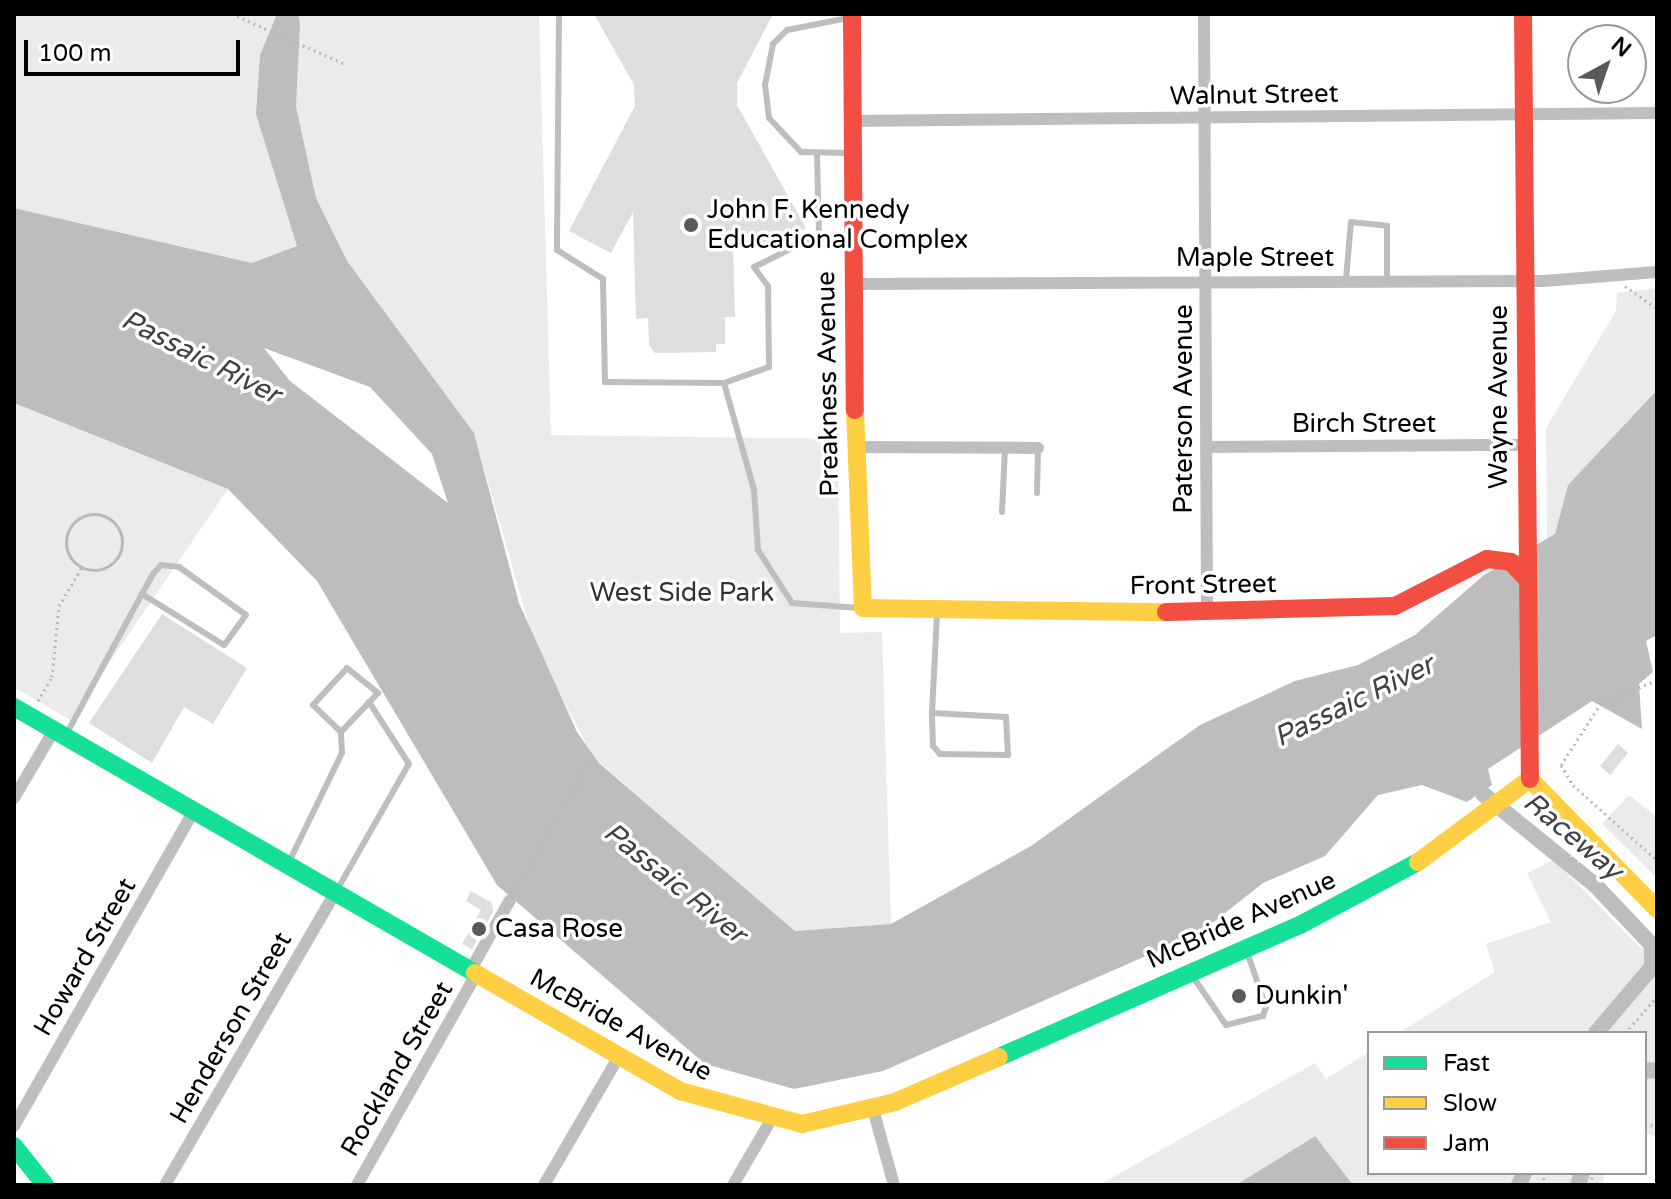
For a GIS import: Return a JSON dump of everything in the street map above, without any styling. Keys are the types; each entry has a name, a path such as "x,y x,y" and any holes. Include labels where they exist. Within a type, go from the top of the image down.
{"main road":[{"name":"Wayne Avenue","path":"1523,14 1523,445 1530,779"},
{"name":"Preakness Avenue","path":"852,16 852,284 863,608"},
{"name":"Front Street","path":"863,608 937,615 1395,606 1476,563 1498,558 1526,578"},
{"name":"McBride Avenue","path":"22,711 619,1056 715,1106 802,1124 873,1109 1395,879 1530,779"},
{"path":"1530,779 1657,909"},
{"path":"14,1146 26,1167 45,1185"}],"street":[{"name":"Paterson Avenue","path":"1204,14 1207,611"},
{"name":"Walnut Street","path":"851,121 1657,113"},
{"name":"Maple Street","path":"852,284 1621,277 1657,272"},
{"name":"Birch Street","path":"1206,447 1523,445"},
{"path":"856,447 1038,448"},
{"path":"14,798 60,733"},
{"name":"Howard Street","path":"14,1126 194,811"},
{"name":"Henderson Street","path":"165,1185 335,893"},
{"name":"Rockland Street","path":"357,1185 510,900"},
{"path":"544,1185 619,1056"},
{"path":"873,1109 894,1185"},
{"path":"733,1185 771,1120"},
{"path":"26,1167 36,1185"}],"lane":[{"path":"559,14 557,250 603,279 605,382 724,383 769,367 768,286 754,267 819,235 817,154"},
{"path":"852,16 787,30 766,67 769,118 801,152 852,153"},
{"path":"1346,279 1351,222 1387,226 1387,279"},
{"path":"724,383 754,490 758,550 792,603 863,608"},
{"path":"1002,512 1005,448"},
{"path":"1037,493 1038,448"},
{"path":"60,733 142,594 161,565 171,564 246,615 224,645 142,594"},
{"path":"932,713 1006,717 1008,755 940,754 933,746 932,713 937,615"},
{"path":"287,865 339,766 341,732 378,693 347,668 313,705 341,732"},
{"path":"335,893 409,764 369,702"},
{"path":"1189,971 1205,1005 1226,1025 1263,1016 1245,947"}],"path":[{"path":"237,16 305,43 345,64"},
{"path":"1621,277 1628,292 1657,308"},
{"path":"84,515 108,517 121,535 119,554 106,567 82,567 68,553 68,531 84,515"},
{"path":"22,711 52,677 59,606 82,567"},
{"path":"1657,680 1601,703 1561,765 1573,785 1657,860"},
{"path":"510,900 593,757"},
{"path":"1627,1031 1657,997"}],"green space":[{"name":"West Side Park","path":"14,14 539,14 551,435 838,439 840,633 882,632 891,924 795,931 593,757 535,646 474,433 252,263 14,208"},
{"path":"1657,288 1657,390 1568,485 1555,534 1547,539 1546,428 1616,311 1617,293"},
{"path":"14,403 228,489 70,720 14,687"},
{"path":"1629,795 1657,817 1657,878 1602,824"},
{"path":"1554,860 1642,949 1657,936 1657,1137 1647,1134 1647,1031 1402,1031 1495,972 1486,944 1551,922 1527,873"},
{"path":"1367,1053 1367,1175 1604,1175 1602,1185 1353,1185 1314,1136 1236,1185 1099,1185 1315,1063 1326,1079"}],"water":[{"name":"Passaic River","path":"277,14 298,14 296,107 316,198 347,261 474,433 519,603 577,732 599,763 795,931 891,924 1031,846 1200,725 1295,681 1358,665 1415,635 1484,575 1555,534 1568,485 1657,390 1657,606 1655,636 1646,641 1653,672 1639,684 1642,729 1592,701 1488,769 1492,785 1467,802 1422,785 1378,795 1325,856 1263,883 1201,932 883,1071 794,1089 705,1064 497,885 317,581 228,489 14,403 14,208 252,263 297,246 256,114 260,55","holes":["264,348 370,387 432,454 448,503 290,381"]},
{"path":"1315,1136 1353,1185 1236,1185"}],"building":[{"path":"594,14 773,14 737,83 737,105 806,228 763,252 752,232 733,243 735,317 725,317 725,344 716,344 716,352 655,353 649,345 648,318 636,319 633,212 611,253 569,231 635,106 634,85"},
{"path":"162,614 247,668 213,724 184,707 152,763 89,723"},
{"path":"1618,744 1628,753 1610,775 1600,766"},
{"name":"Casa Rose","path":"471,891 492,903 493,912 472,949 462,944 481,910 466,901"}],"waterway":[{"name":"Raceway","path":"1483,794 1595,885 1652,945 1652,967 1598,1031"},
{"name":"Raceway","path":"1647,1071 1657,1070"},
{"path":"1519,1185 1523,1175"},
{"path":"1578,1185 1581,1175"}],"traffic: fast":[{"path":"14,707 475,973"},
{"path":"999,1057 1300,925 1418,862"},
{"path":"14,1146 45,1185"}],"traffic: slow":[{"path":"855,410 863,608 1166,612"},
{"path":"1418,862 1530,779"},
{"path":"1530,779 1657,909"},
{"path":"475,973 680,1091 802,1124 895,1102 999,1057"}],"traffic: jam":[{"path":"852,14 855,410"},
{"path":"1523,14 1530,779"},
{"path":"1166,612 1395,606 1487,559 1511,562 1526,578"}],"place":[{"name":"John F. Kennedy Educational Complex","path":"691,225"},
{"name":"Casa Rose","path":"479,929"},
{"name":"Dunkin'","path":"1239,996"}]}
